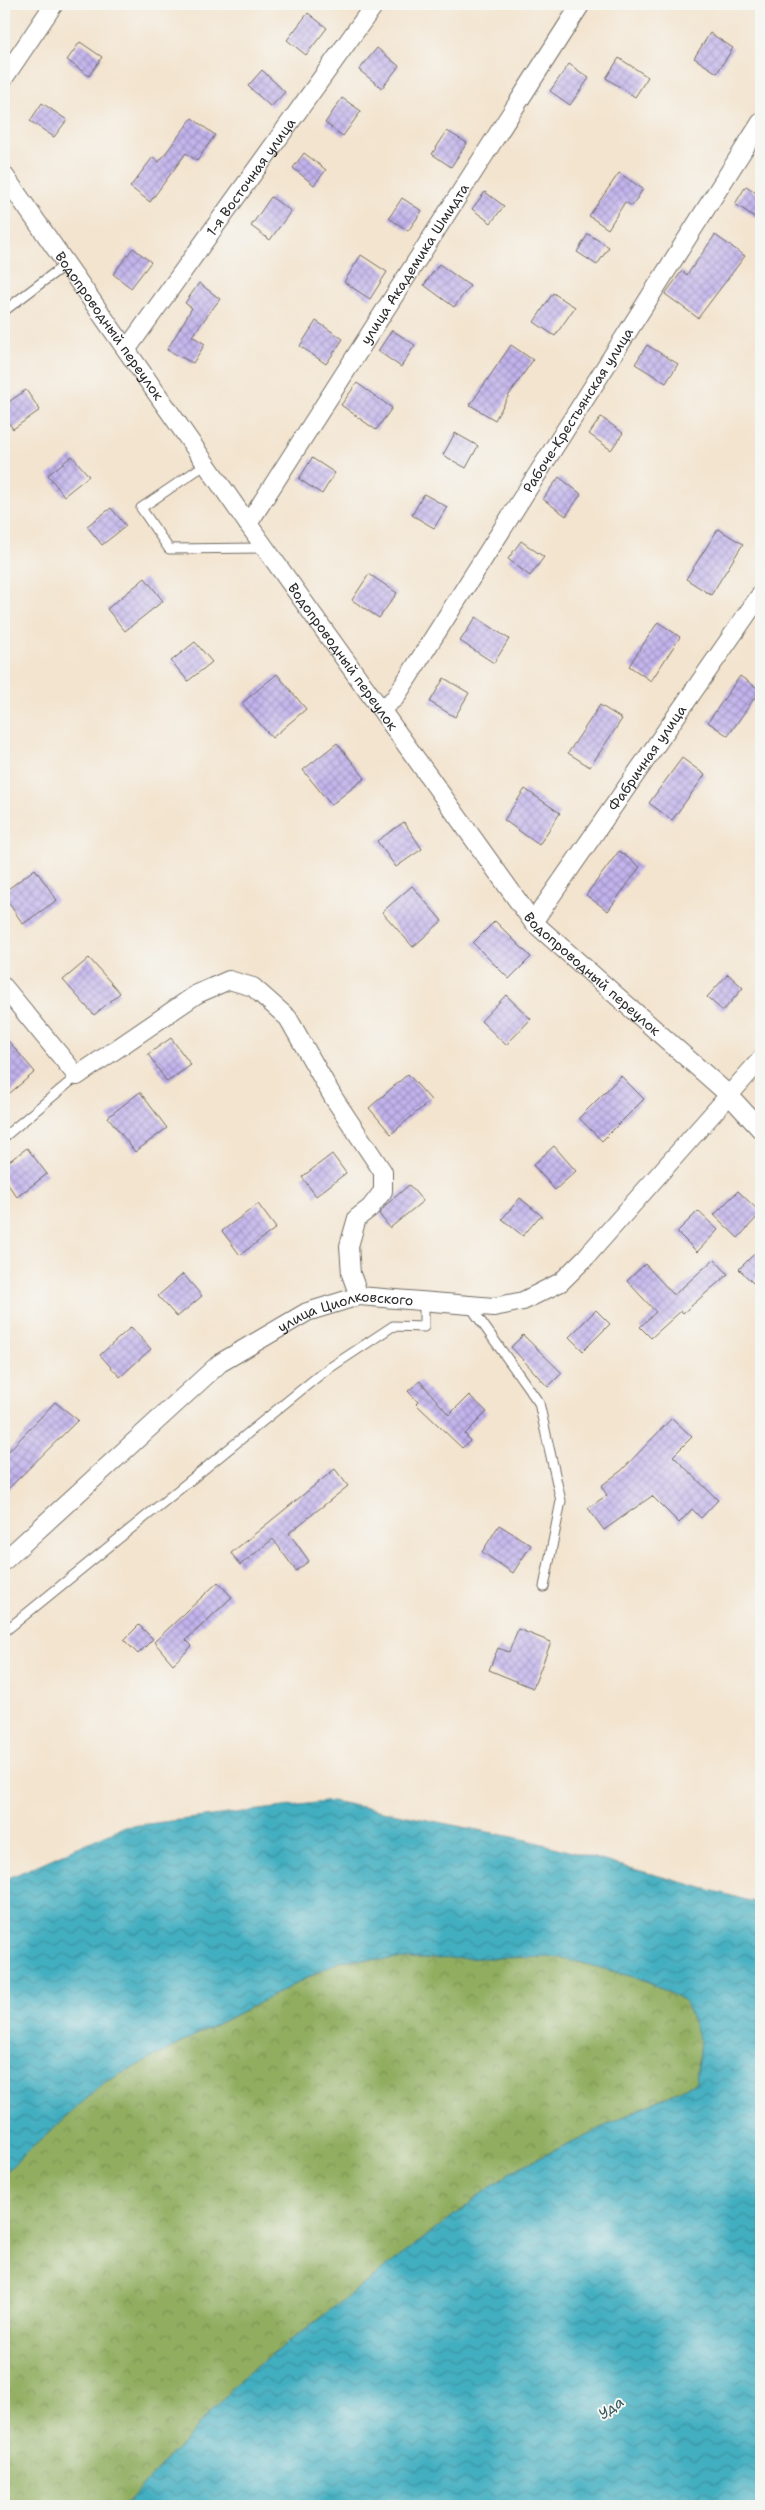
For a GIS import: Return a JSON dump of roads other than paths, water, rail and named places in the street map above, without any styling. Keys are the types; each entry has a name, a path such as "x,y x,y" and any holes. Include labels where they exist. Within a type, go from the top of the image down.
{"street":[{"path":"4,78 54,4"},
{"name":"1-я Восточная улица","path":"127,349 375,4"},
{"name":"улица Академика Шмидта","path":"248,524 581,4"},
{"name":"Рабоче-Крестьянская улица","path":"381,709 395,698 761,122"},
{"name":"Водопроводный переулок","path":"4,175 248,524 533,922 730,1095 761,1130"},
{"name":"Фабричная улица","path":"533,922 761,594"},
{"path":"4,987 77,1076 197,994 229,980 253,987 288,1018 333,1097 383,1172 383,1191 370,1208 357,1218 349,1246 351,1274 359,1296"},
{"name":"улица Циолковского","path":"4,1561 220,1363 307,1312 359,1296 494,1307 524,1301 561,1282 586,1257 761,1060"}],"lane":[{"path":"4,311 66,264"},
{"path":"206,464 141,508 169,549 265,548"},
{"path":"4,1137 77,1076"},
{"path":"4,1632 322,1373 393,1326 424,1327 424,1302"},
{"path":"470,1306 539,1403 561,1501 544,1587"}],"water":[{"name":"Уда","path":"332,1801 528,1840 761,1904 761,2506 119,2506 128,2502 244,2376 512,2171 696,2082 700,2041 685,2001 645,1980 560,1957 342,1960 105,2082 4,2173 4,1880 123,1827"}]}
